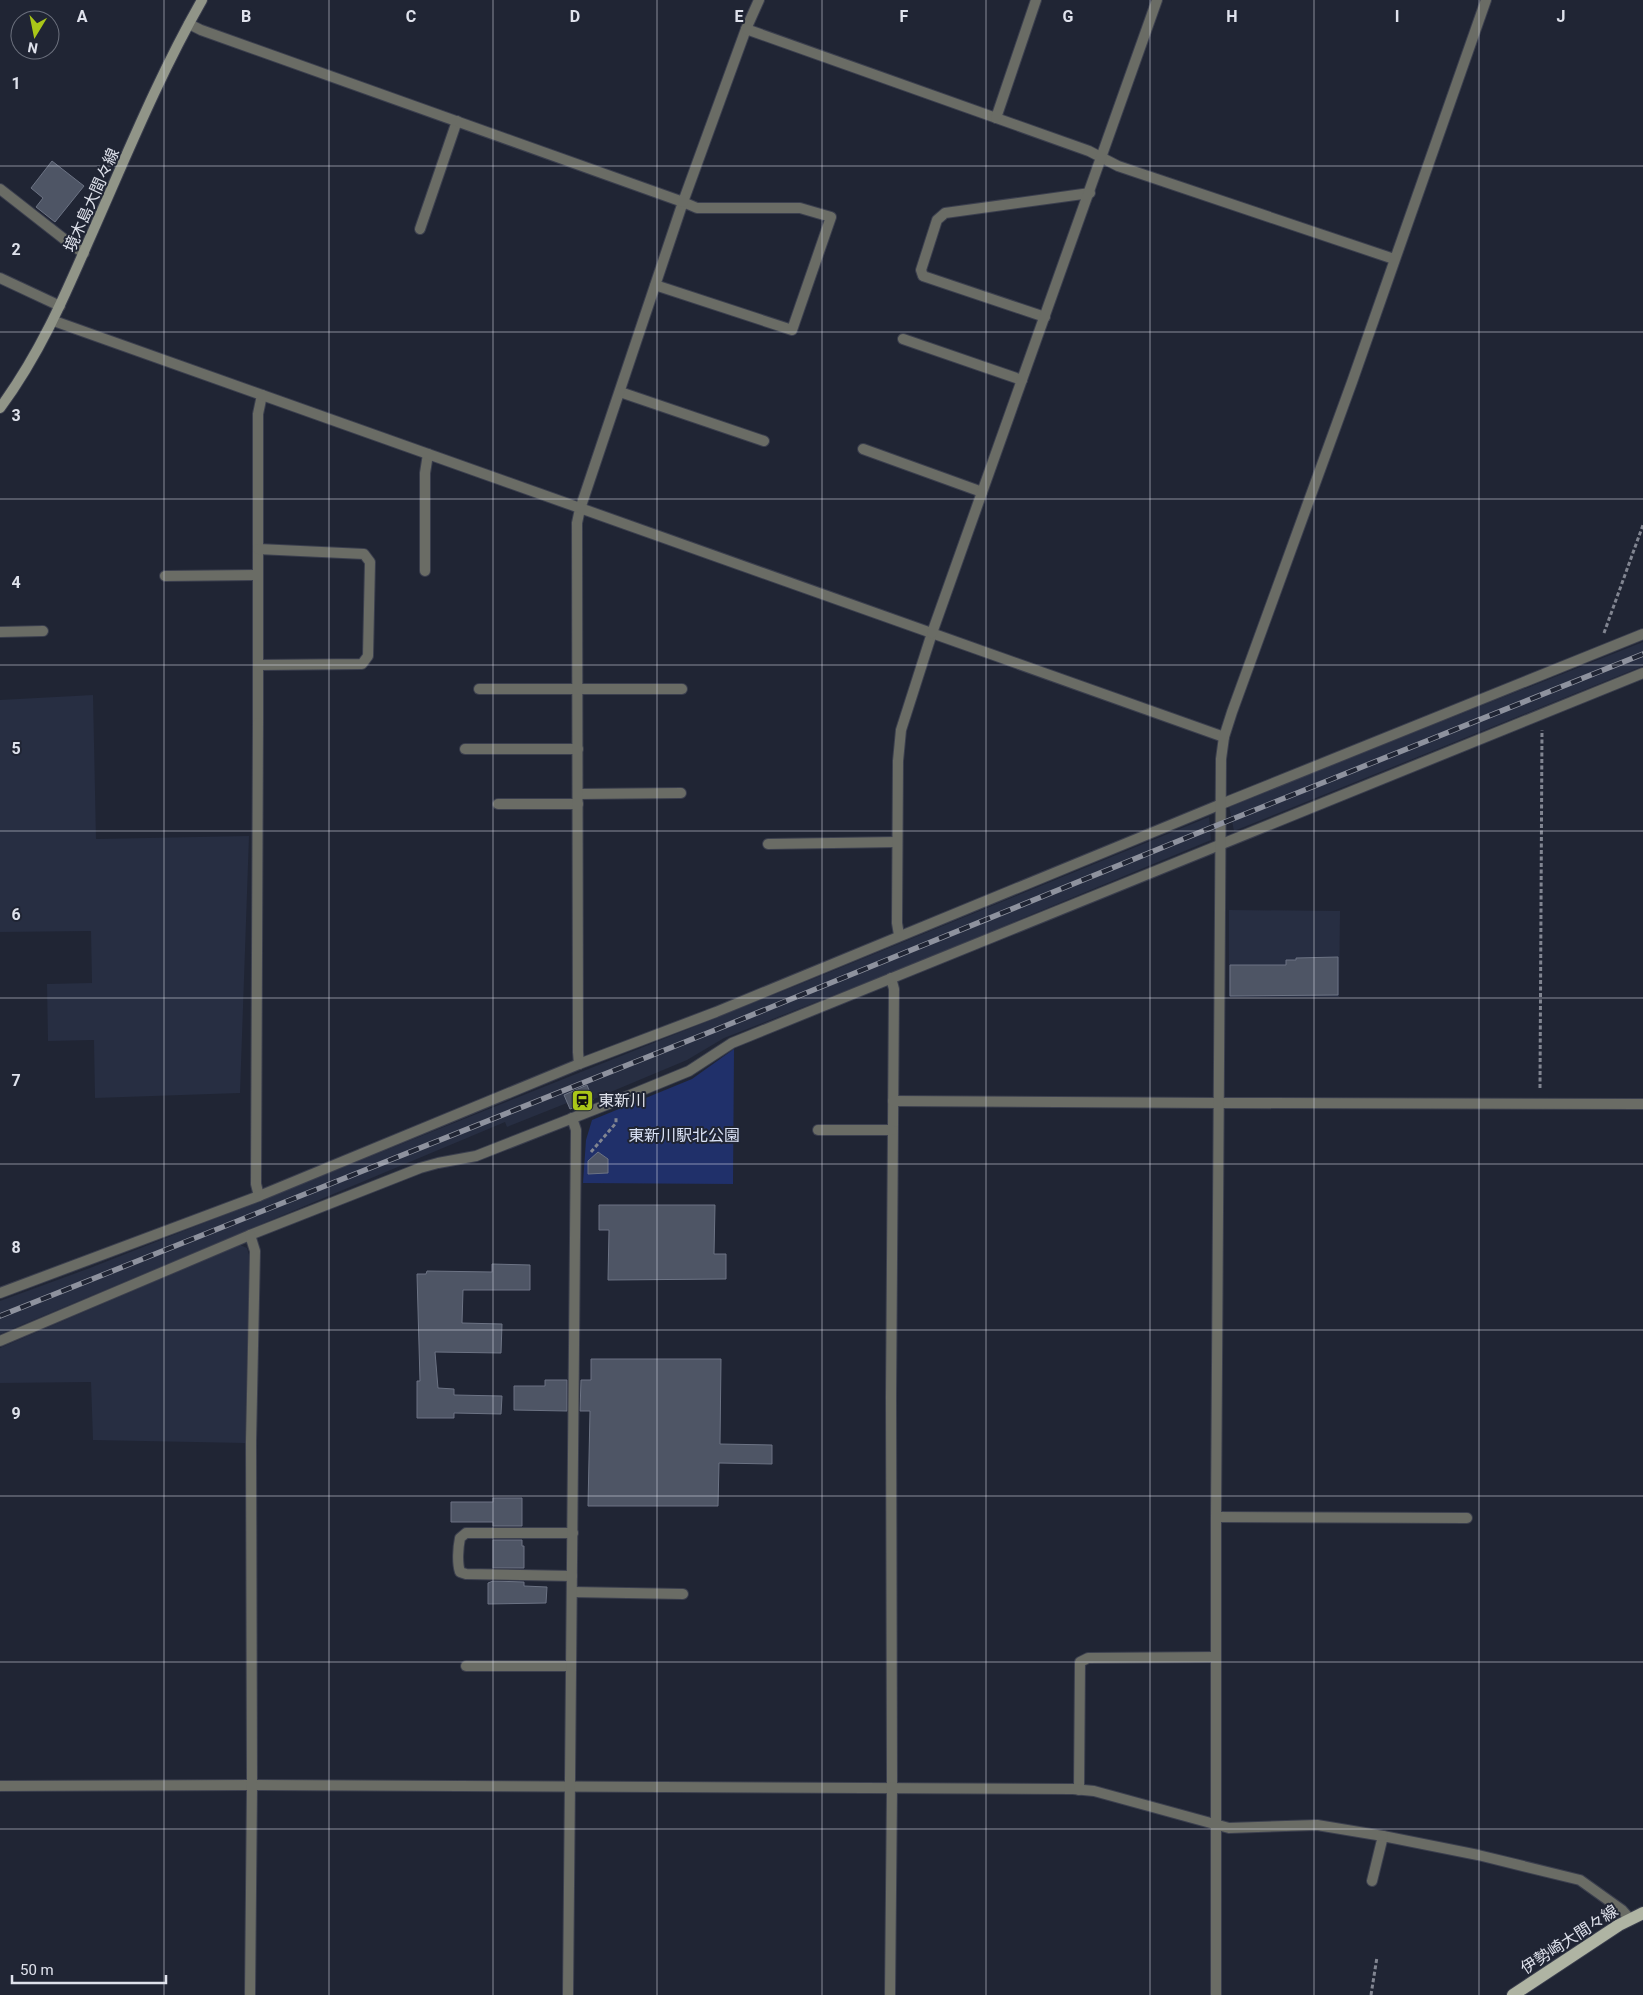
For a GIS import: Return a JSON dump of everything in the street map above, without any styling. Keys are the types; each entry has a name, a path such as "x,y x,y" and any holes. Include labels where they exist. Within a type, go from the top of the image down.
{"main road":[{"name":"境木島大間々線","path":"0,408 20,381 54,321 164,70 202,0"},
{"name":"伊勢崎大間々線","path":"1513,1995 1619,1925 1643,1913"}],"street":[{"path":"579,1064 577,523 580,509 683,202 746,29 759,0"},
{"path":"996,118 1036,0"},
{"path":"899,935 897,923 897,842 898,761 901,730 932,633 1090,193 1157,0"},
{"path":"1216,1995 1216,1517 1219,805 1221,759 1224,737 1486,0"},
{"path":"189,24 201,30 698,208 800,208 830,217 792,330 655,285"},
{"path":"746,29 1102,157 1118,166 1394,259"},
{"path":"420,229 457,121"},
{"path":"0,189 84,253"},
{"path":"1045,317 923,276 921,270 937,220 945,213 1090,193"},
{"path":"0,278 60,306"},
{"path":"54,321 1224,737"},
{"path":"903,339 1022,380"},
{"path":"620,392 764,441"},
{"path":"258,1196 256,1184 258,414 262,395"},
{"path":"863,449 982,492"},
{"path":"425,571 425,472 428,454"},
{"path":"258,549 364,554 370,562 368,656 362,664 258,665"},
{"path":"165,576 258,576"},
{"path":"0,632 43,631"},
{"path":"0,1293 258,1196 579,1064 716,1012 899,935 1643,634"},
{"path":"0,1341 250,1235 420,1168 476,1156 689,1071 732,1043 1643,673"},
{"path":"479,689 682,689"},
{"path":"465,749 578,749"},
{"path":"498,804 681,793"},
{"path":"768,844 897,842"},
{"path":"890,1995 894,989 891,978"},
{"path":"893,1101 1643,1104"},
{"path":"568,1995 576,1130 572,1118"},
{"path":"818,1130 892,1130"},
{"path":"250,1235 255,1251 251,1470 252,1785 250,1995"},
{"path":"1216,1517 1467,1518"},
{"path":"572,1576 466,1574 460,1572 459,1551 460,1538 466,1533 573,1533"},
{"path":"572,1592 683,1594"},
{"path":"1079,1790 1080,1662 1088,1658 1216,1657"},
{"path":"466,1666 571,1666"},
{"path":"0,1786 570,1786 1094,1791 1230,1828 1323,1825 1493,1859 1580,1880 1622,1910 1630,1919"},
{"path":"1372,1881 1384,1836"}],"path":[{"path":"1598,652 1643,525"},
{"path":"1539,715 1542,726 1540,1104"},
{"path":"588,1156 616,1123 614,1112"},
{"path":"1371,1995 1376,1957"}],"shaded area":[{"path":"1643,642 1643,666 1234,831 1229,806"},
{"path":"93,695 96,839 249,836 240,1093 95,1098 94,1040 48,1041 47,984 92,983 91,931 0,932 0,700"},
{"path":"1209,817 1211,840 893,972 724,1038 687,1060 570,1109 567,1103 507,1127 505,1122 0,1334 0,1301 242,1208 818,977"},
{"path":"1229,910 1340,911 1339,997 1229,997"},
{"path":"240,1245 247,1248 249,1255 245,1443 93,1440 91,1382 0,1383 0,1348"}],"green space":[{"name":"東新川駅北公園","path":"734,1049 733,1184 583,1183 586,1140 592,1120 692,1079"}],"building":[{"path":"52,161 84,186 55,222 36,207 43,198 31,188"},
{"path":"1338,957 1338,995 1230,996 1230,965 1286,965 1286,960 1296,960 1296,958"},
{"path":"587,1085 593,1100 570,1109 564,1095"},
{"path":"598,1152 608,1159 608,1173 588,1174 588,1161"},
{"path":"599,1205 715,1205 714,1254 726,1254 726,1279 608,1280 609,1230 599,1230"},
{"path":"492,1264 530,1265 530,1290 463,1290 462,1323 502,1324 501,1353 435,1352 438,1388 454,1389 454,1395 502,1396 501,1414 454,1413 454,1418 417,1418 417,1381 420,1381 417,1274 426,1274 427,1271 492,1272"},
{"path":"591,1359 721,1359 720,1444 772,1445 772,1464 719,1463 718,1506 588,1506 590,1411 580,1411 581,1380 591,1380"},
{"path":"545,1380 567,1380 567,1411 514,1410 514,1386 545,1386"},
{"path":"493,1498 522,1498 522,1526 493,1526 493,1522 451,1522 451,1502 493,1502"},
{"path":"493,1540 522,1540 522,1546 524,1546 524,1568 493,1568"},
{"path":"493,1581 524,1582 524,1586 547,1587 546,1603 488,1604 488,1583"}],"railway":[{"path":"0,1316 720,1028 1643,654"}],"place":[{"name":"東新川","path":"582,1100"}]}
